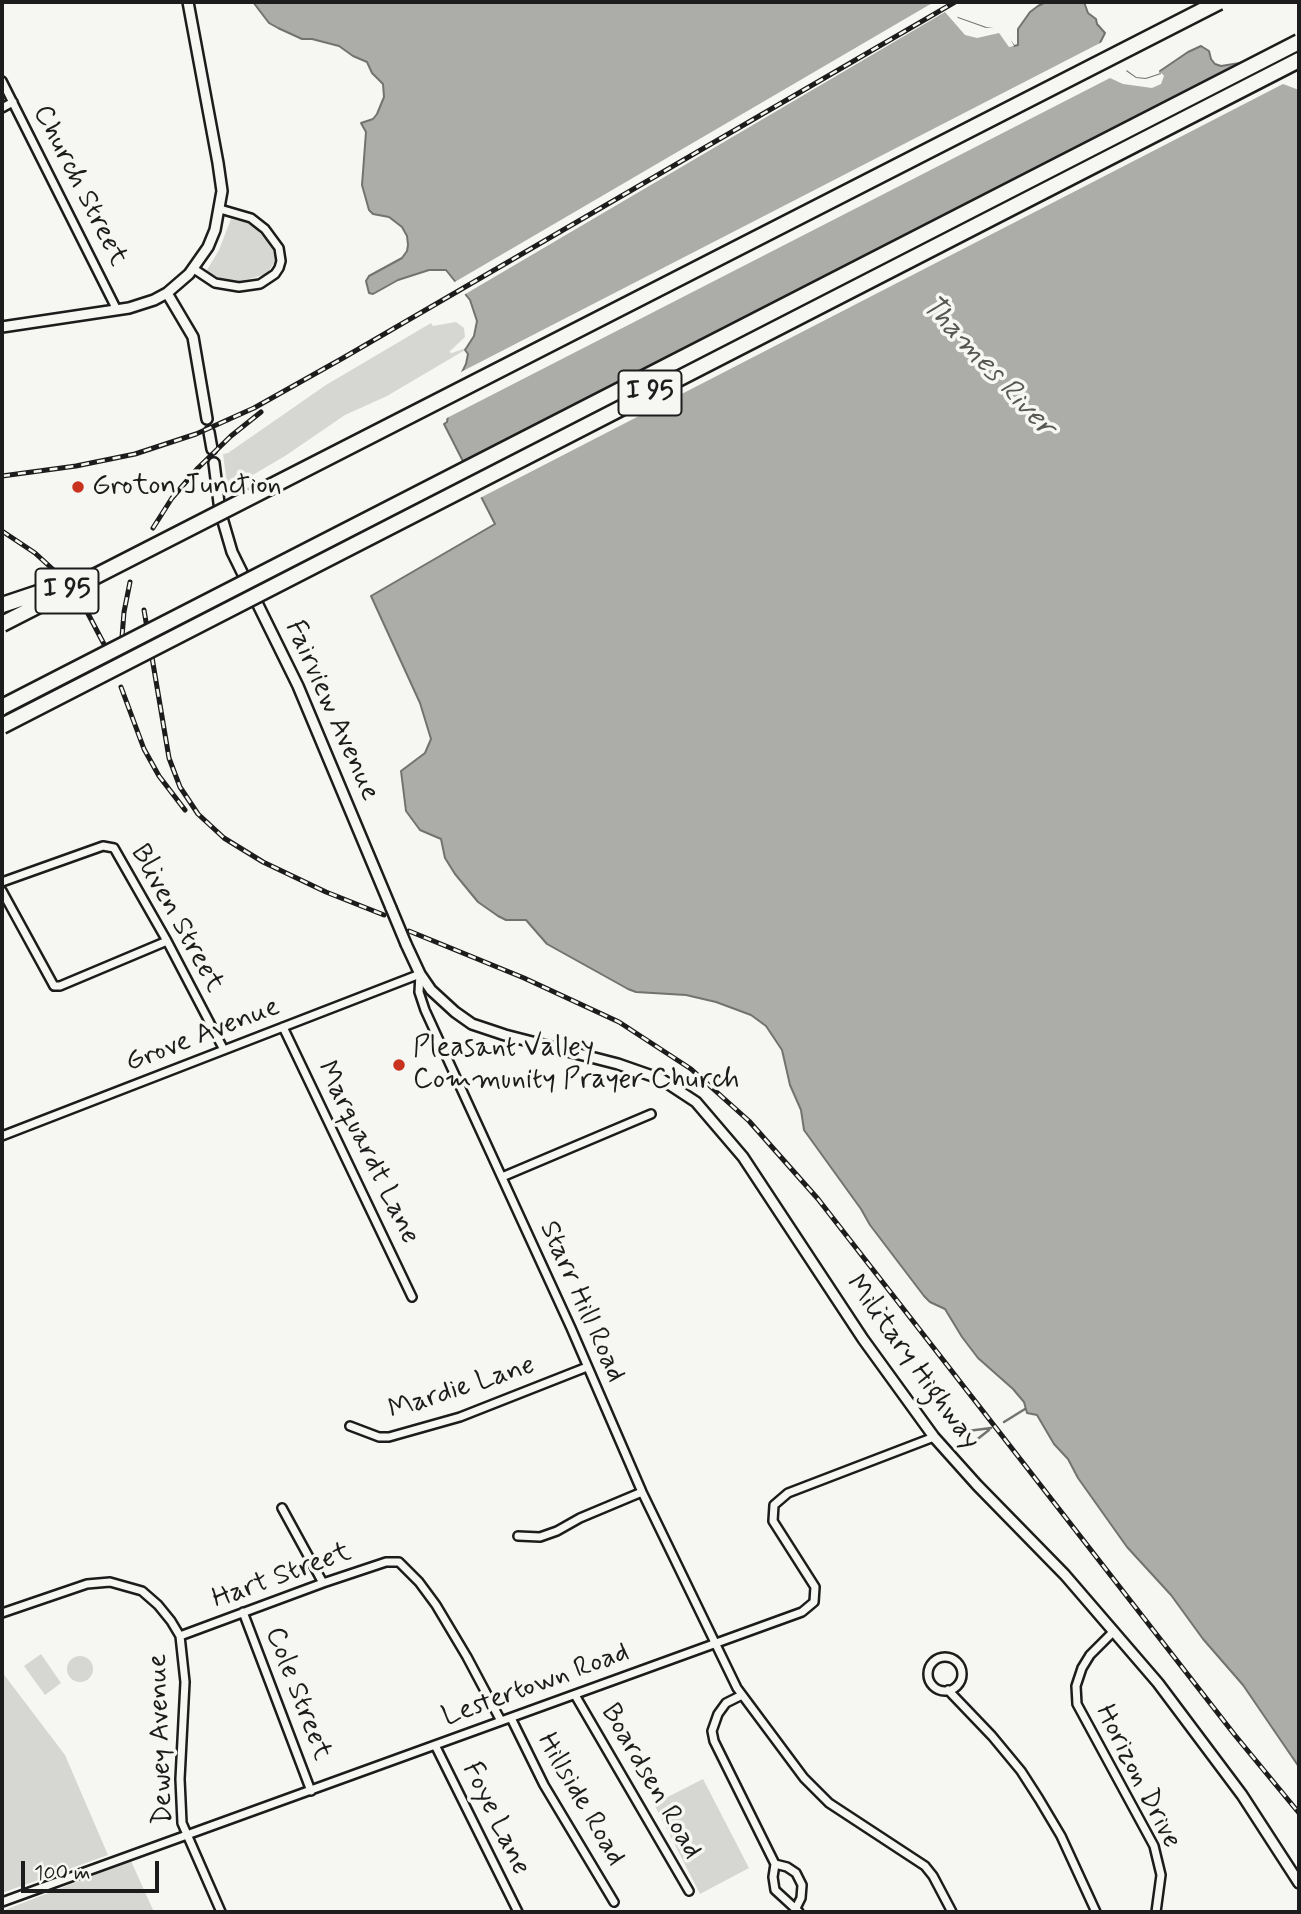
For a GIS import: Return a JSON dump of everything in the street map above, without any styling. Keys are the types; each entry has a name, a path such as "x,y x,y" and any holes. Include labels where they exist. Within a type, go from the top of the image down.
{"highway":[{"name":"I 95","path":"2,624 1219,2"},
{"path":"2,708 1299,42"},
{"name":"I 95","path":"2,726 1299,60"},
{"path":"2,606 132,558"}],"street":[{"path":"2,327 141,305 167,293 194,269 208,247 220,209 222,191 188,2"},
{"name":"Church Street","path":"2,82 117,310"},
{"path":"2,108 13,102"},
{"path":"194,269 215,283 239,287 260,284 279,268 279,248 265,229 251,218 220,209"},
{"path":"167,293 193,337 207,419"},
{"path":"209,432 212,449"},
{"name":"Fairview Avenue","path":"214,463 220,511 232,552 298,686 419,974"},
{"name":"Bliven Street","path":"2,882 103,846 111,846 118,852 224,1050"},
{"path":"2,891 54,986 60,986 167,941"},
{"name":"Grove Avenue","path":"2,1136 419,974"},
{"name":"Starr Hill Road","path":"419,974 421,1001 642,1492 742,1695 804,1778 829,1802 925,1866 952,1912"},
{"name":"Military Highway","path":"419,974 446,1005 472,1024 618,1064 661,1079 696,1102 743,1157 863,1339 934,1437 977,1486 1065,1575 1158,1682 1210,1751 1299,1883"},
{"name":"Marquardt Lane","path":"283,1027 412,1297"},
{"path":"502,1177 651,1114"},
{"name":"Mardie Lane","path":"350,1426 379,1437 389,1437 471,1413 587,1367"},
{"name":"Lestertown Road","path":"2,1902 802,1612 814,1602 814,1587 773,1521 774,1505 779,1499 934,1437"},
{"path":"518,1536 540,1537 557,1531 580,1518 642,1492"},
{"path":"282,1508 323,1583"},
{"name":"Hart Street","path":"180,1636 323,1583 386,1562 400,1562 436,1605 501,1721"},
{"name":"Dewey Avenue","path":"2,1613 87,1584 110,1583 142,1591 158,1605 180,1636 185,1682 180,1779 182,1823 221,1912"},
{"name":"Cole Street","path":"243,1612 311,1791"},
{"name":"Horizon Drive","path":"1114,1631 1090,1655 1082,1668 1076,1686 1077,1704 1154,1846 1161,1875 1156,1912"},
{"path":"948,1690 957,1685 961,1670 952,1658 941,1657 930,1667 929,1677 938,1689 948,1690 992,1736 1033,1789 1061,1836 1096,1912"},
{"name":"Boardsen Road","path":"575,1695 689,1891"},
{"path":"742,1695 721,1708 714,1721 714,1741 775,1864 772,1877 775,1890 797,1910 802,1885 796,1872 775,1864"},
{"name":"Hillside Road","path":"510,1718 544,1785 614,1902"},
{"name":"Foye Lane","path":"435,1745 518,1912"}],"shaded area":[{"path":"231,219 252,224 273,248 275,261 267,274 234,283 218,280 209,274 207,270 219,250"},
{"path":"456,322 464,328 465,337 449,352 466,348 465,350 387,396 345,415 246,479 227,484 223,454 326,385 431,323 433,326"},
{"path":"41,1654 61,1683 45,1695 24,1666"},
{"path":"80,1656 89,1660 93,1669 89,1678 80,1682 71,1678 67,1669 71,1660"},
{"path":"2,1672 65,1755 108,1855 2,1893"},
{"path":"703,1779 749,1868 700,1894 654,1804"},
{"path":"131,1861 154,1912 2,1912 2,1911"}],"water":[{"name":"Thames River","path":"253,2 946,2 955,17 986,28 1002,30 1014,46 1018,45 1018,29 1038,6 1046,2 1084,2 1088,13 1096,19 1105,33 1100,43 1136,78 1146,79 1161,74 1160,71 1201,46 1209,51 1215,64 1221,66 1246,62 1299,81 1299,1767 1243,1685 1203,1639 1171,1595 1127,1547 1078,1478 1068,1459 1054,1444 1037,1415 1027,1413 1024,1402 1013,1389 978,1358 945,1309 924,1296 870,1225 804,1130 801,1110 790,1085 782,1050 766,1026 751,1015 716,1002 686,995 636,992 628,989 547,944 526,920 506,920 498,916 478,902 455,874 445,858 441,839 420,830 406,811 401,771 425,753 431,739 420,703 371,596 495,524 444,424 447,422 451,395 466,364 468,354 465,350 474,336 477,321 470,300 446,270 429,270 398,280 373,294 369,293 366,281 369,276 402,258 408,245 402,227 389,217 373,214 369,210 362,185 366,132 361,123 373,119 377,114 384,97 383,84 372,73 367,62 339,46 302,39 278,28 269,23"}],"pier":[{"path":"934,2 950,2 958,18 986,28 1005,29 1014,46 1009,47 999,33 977,38 965,35 945,12 462,296 453,283"},
{"path":"1104,41 1129,68 1126,71 1136,78 1146,79 1161,74 1160,71 1164,76 1161,84 1152,88 1123,84 1110,78 443,420 446,400 459,373"},
{"path":"1251,59 1279,62 1299,77 1299,90 1283,84 478,499 461,464"}],"waterway":[{"path":"1004,1422 1025,1409"},
{"path":"960,1432 991,1428"},
{"path":"970,1445 989,1430"}],"railway":[{"path":"2,476 76,466 135,454 196,434 254,408 955,2"},
{"path":"153,528 172,498 198,468 261,412"},
{"path":"2,531 35,553 58,574"},
{"path":"122,637 130,582"},
{"path":"84,606 105,646"},
{"path":"144,610 169,758 180,787 198,814 224,838 263,862 326,892 384,915"},
{"path":"121,687 144,749 159,776 185,810"},
{"path":"409,931 524,978 619,1022 691,1069 749,1121 818,1199 1234,1734 1299,1813"}],"place":[{"name":"Groton Junction","path":"78,487"},
{"name":"Pleasant Valley Community Prayer Church","path":"399,1065"}]}
